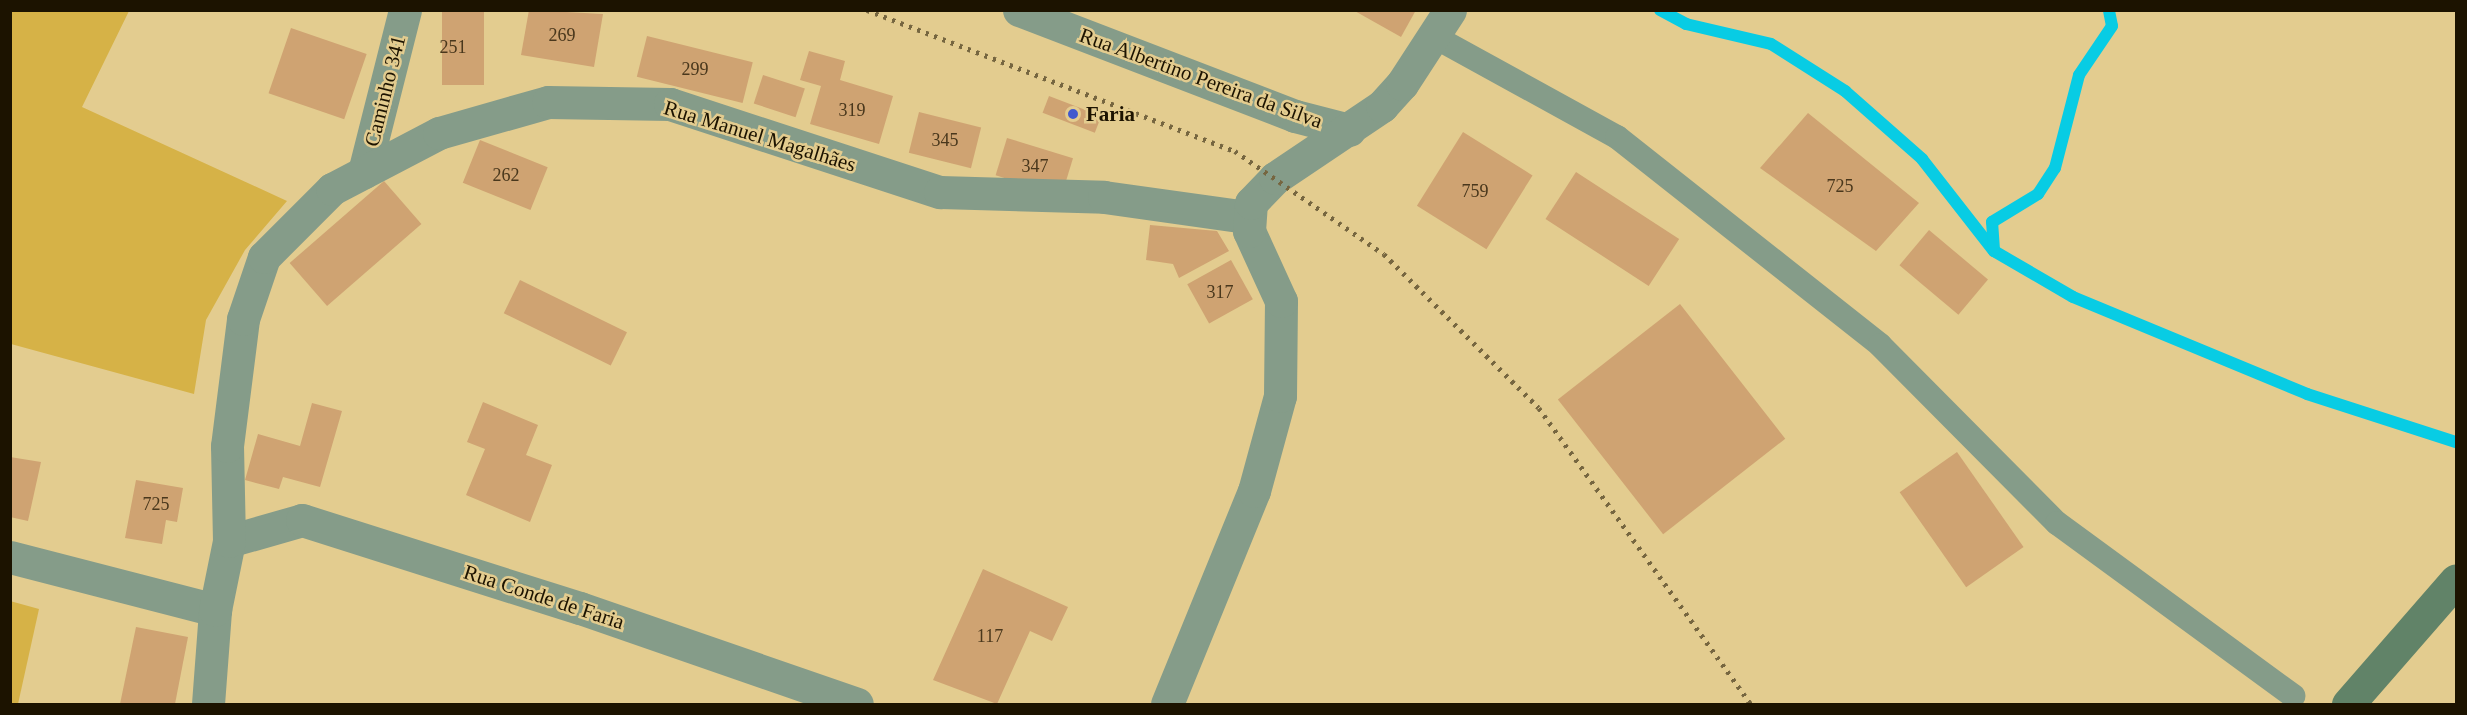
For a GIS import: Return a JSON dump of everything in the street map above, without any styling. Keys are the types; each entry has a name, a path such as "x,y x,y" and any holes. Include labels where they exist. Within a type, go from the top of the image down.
{"street":[{"name":"Caminho 341","path":"364,172 405,10"},
{"name":"Rua Albertino Pereira da Silva","path":"1019,10 1295,116 1349,130"},
{"path":"1167,705 1250,502 1280,396 1281,301 1246,217 1268,184 1349,130 1402,84 1442,24"},
{"name":"Rua Manuel Magalhães","path":"208,705 215,610 229,541 227,446 243,319 264,257 332,189 440,133 548,102 670,104 940,192 1104,197 1246,217"},
{"name":"Rua Conde de Faria","path":"229,541 302,520 580,608 857,705"},
{"path":"10,557 215,610"},
{"path":"2348,705 2457,580"}],"lane":[{"path":"1442,24 1617,137 1880,345 2057,523 2293,696"}],"shaded area":[{"path":"10,11 129,11 82,107 287,201 245,250 206,320 194,394 11,344"},
{"path":"10,601 39,609 18,704 11,704"}],"building":[{"path":"442,10 484,10 484,85 442,85"},
{"path":"529,10 603,14 594,67 521,55"},
{"path":"1353,10 1416,10 1401,37"},
{"path":"291,28 367,54 344,119 269,93"},
{"path":"647,36 753,62 743,103 637,77"},
{"path":"809,51 845,61 840,80 893,96 879,144 810,124 821,86 800,80"},
{"path":"763,75 805,89 796,117 754,104"},
{"path":"1049,96 1101,116 1095,133 1043,113"},
{"path":"919,112 981,127 971,168 909,153"},
{"path":"1808,113 1919,203 1876,251 1760,168"},
{"path":"1463,132 1533,175 1486,249 1417,206"},
{"path":"1007,138 1073,158 1062,195 996,175"},
{"path":"480,140 548,167 530,210 463,183"},
{"path":"1576,172 1679,239 1649,286 1546,219"},
{"path":"384,181 421,224 327,306 290,263"},
{"path":"1150,225 1217,231 1229,251 1179,278 1173,264 1146,260"},
{"path":"1929,230 1988,279 1958,315 1899,265"},
{"path":"1231,260 1253,299 1209,324 1187,284"},
{"path":"520,280 627,332 611,365 504,313"},
{"path":"1680,304 1785,439 1663,534 1558,399"},
{"path":"483,402 538,425 526,455 552,465 530,522 466,495 485,449 467,442"},
{"path":"312,403 342,411 320,487 283,477 279,489 245,480 258,434 300,446"},
{"path":"1957,452 2024,547 1966,587 1900,492"},
{"path":"10,457 41,462 28,521 10,517"},
{"path":"136,480 183,488 177,522 166,520 162,544 125,538"},
{"path":"983,569 1068,607 1052,641 1030,631 997,704 933,680"},
{"path":"136,627 188,637 175,704 120,704"}],"waterway":[{"path":"1660,10 1686,24 1771,44 1845,91 1922,159 1994,251 2073,297 2307,394 2456,442"},
{"path":"1994,250 1992,222 2038,194 2055,168 2079,75 2112,26 2109,10"}],"railway":[{"path":"867,10 1235,151 1384,254 1539,408 1751,704"}],"place":[{"name":"Faria","path":"1073,114"}]}
